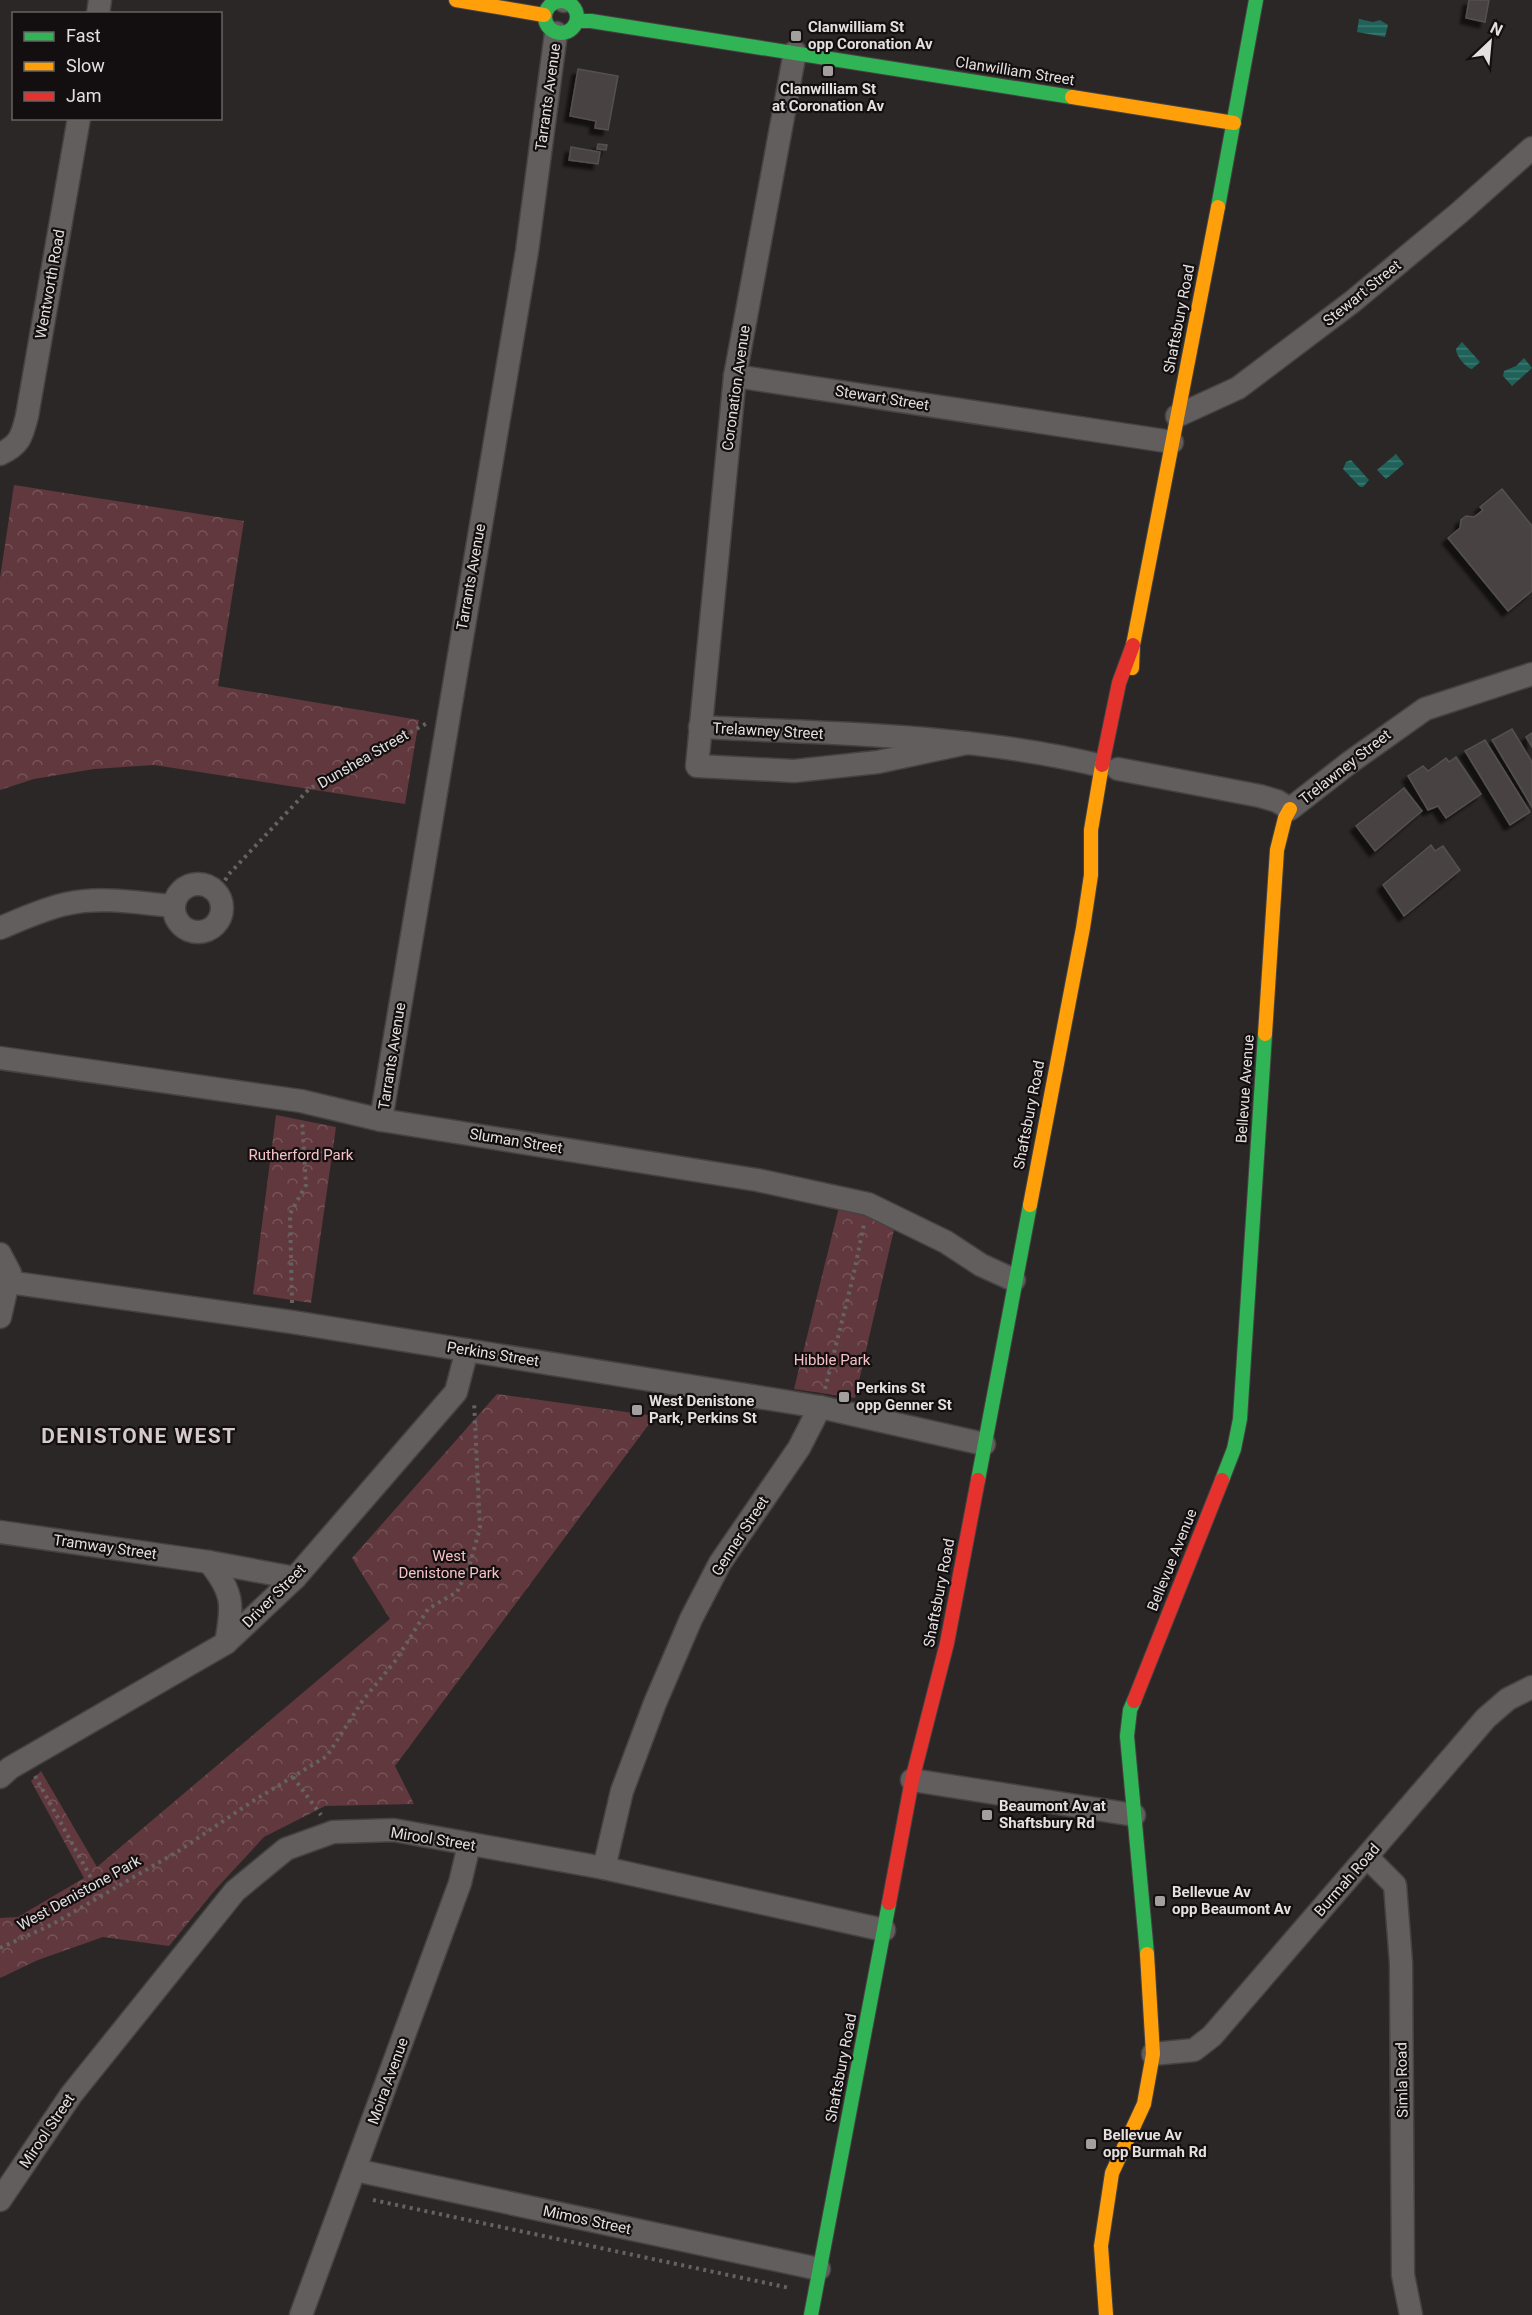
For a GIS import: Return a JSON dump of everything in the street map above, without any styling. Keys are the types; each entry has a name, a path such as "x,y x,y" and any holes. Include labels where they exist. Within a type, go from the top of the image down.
{"street":[{"path":"456,0 550,24 568,32 577,21 575,10 565,1 553,3 550,24"},
{"name":"Shaftsbury Road","path":"1124,727 1133,645 1256,0"},
{"name":"Clanwilliam Street","path":"577,21 591,21 795,52 1234,123"},
{"name":"Tarrants Avenue","path":"381,1120 527,251 550,24"},
{"name":"Coronation Avenue","path":"700,727 735,376 795,52"},
{"name":"Wentworth Road","path":"7,450 22,434 27,416 80,120"},
{"name":"Stewart Street","path":"1177,416 1238,388 1266,367 1370,287 1532,148"},
{"name":"Stewart Street","path":"735,376 1172,442"},
{"name":"Shaftsbury Road","path":"1091,875 1091,830 1114,768 1119,683 1133,645"},
{"name":"Trelawney Street","path":"967,743 878,762 794,771 697,766 700,727 939,740 967,743 1054,755 1260,796 1277,801 1290,809 1348,763 1425,709 1532,674"},
{"name":"Bellevue Avenue","path":"1106,2315 1101,2246 1112,2173 1144,2104 1154,2054 1127,1736 1130,1710 1234,1449 1240,1419 1277,850 1285,818 1290,809"},
{"name":"Shaftsbury Road","path":"811,2315 912,1780 947,1643 1091,875 1107,829"},
{"path":"196,884 208,886 217,893 222,904 221,915 216,924 198,933 180,925 173,906 177,895 185,887 196,884"},
{"path":"0,927 68,903 120,901 173,906"},
{"name":"Sluman Street","path":"0,1058 302,1101 381,1120 758,1180 868,1204 946,1242 981,1265 1014,1280"},
{"path":"0,1254 10,1273 4,1282 0,1317"},
{"name":"Perkins Street","path":"4,1282 292,1322 820,1407 984,1444"},
{"name":"Driver Street","path":"9,1768 226,1643 295,1578 456,1392 467,1350"},
{"name":"Genner Street","path":"604,1868 622,1791 655,1703 691,1619 720,1563 799,1448 820,1407"},
{"name":"Tramway Street","path":"0,1532 209,1562 295,1578"},
{"path":"209,1562 228,1589 230,1622 226,1643"},
{"name":"Burmah Road","path":"1154,2054 1194,2050 1212,2037 1486,1718 1508,1699 1532,1687"},
{"path":"912,1780 1134,1815"},
{"name":"Mirool Street","path":"0,2200 71,2094 235,1891 286,1849 333,1832 393,1830 604,1868 884,1930"},
{"name":"Moira Avenue","path":"301,2315 460,1883 469,1845"},
{"name":"Simla Road","path":"1367,1857 1395,1885 1401,1963 1403,2275 1411,2315"},
{"name":"Mimos Street","path":"355,2170 819,2269"}],"path":[{"name":"Dunshea Street","path":"217,893 229,874 309,789 426,723 446,724"},
{"path":"292,1322 290,1214 306,1185 302,1101"},
{"path":"820,1407 853,1277 868,1204"},
{"name":"West Denistone Park","path":"0,1948 51,1924 177,1852 253,1801 327,1756 363,1700 396,1660 428,1609 457,1592 469,1567 480,1528 474,1396"},
{"path":"9,1768 101,1896"},
{"path":"292,1777 333,1832"},
{"name":"Mimos Street","path":"373,2200 790,2288"}],"green space":[{"path":"14,485 244,521 218,686 419,720 405,804 154,765 94,769 34,779 0,790 0,578"},
{"name":"Rutherford Park","path":"276,1115 336,1127 311,1303 253,1294"},
{"name":"Hibble Park","path":"839,1207 896,1221 855,1398 794,1389"},
{"name":"West Denistone Park","path":"497,1394 655,1416 395,1766 414,1804 325,1806 264,1837 215,1890 169,1946 103,1937 38,1960 0,1978 0,1918 18,1917 84,1878 31,1781 41,1771 97,1867 390,1619 352,1558"}],"water":[{"path":"1359,19 1373,22 1380,20 1388,25 1385,37 1357,32"},
{"path":"1462,342 1480,362 1472,369 1464,364 1456,352"},
{"path":"1524,358 1532,368 1512,386 1503,376 1504,371 1516,366"},
{"path":"1396,454 1404,464 1386,479 1377,470"},
{"path":"1351,460 1369,480 1363,487 1360,487 1343,469 1346,462"}],"building":[{"path":"1469,0 1489,0 1485,22 1466,18"},
{"path":"578,69 618,76 608,130 595,128 596,121 570,116"},
{"path":"598,144 607,145 606,150 597,149"},
{"path":"571,147 600,152 598,164 569,160"},
{"path":"1502,489 1532,526 1532,591 1508,611 1448,538 1460,528 1461,520 1466,516 1474,517 1483,510 1480,507"},
{"path":"1512,729 1532,762 1532,807 1492,740"},
{"path":"1532,733 1532,747 1526,737"},
{"path":"1485,740 1530,812 1510,825 1465,751"},
{"path":"1456,757 1481,794 1446,818 1438,806 1428,810 1408,776 1423,766 1428,771 1446,758 1449,762"},
{"path":"1404,788 1422,811 1375,851 1356,826"},
{"path":"1431,845 1435,851 1443,846 1460,870 1404,916 1383,885"}],"traffic: fast":[{"path":"1218,207 1256,0"},
{"path":"561,1 573,5 577,17 573,29 561,33 549,29 545,17 549,5 561,1"},
{"path":"577,21 591,21 1072,97"},
{"path":"1222,1480 1234,1449 1240,1419 1265,1034"},
{"path":"978,1480 1030,1205"},
{"path":"1134,1701 1130,1710 1127,1736 1147,1954"},
{"path":"811,2315 889,1903"}],"traffic: slow":[{"path":"456,0 544,15"},
{"path":"1072,97 1234,123"},
{"path":"1132,668 1133,645 1218,207"},
{"path":"1030,1205 1083,928 1091,875 1091,830 1102,765"},
{"path":"1265,1034 1277,850 1285,818 1290,809"},
{"path":"1106,2315 1101,2246 1112,2173 1144,2104 1153,2054 1147,1954"}],"traffic: jam":[{"path":"1102,765 1119,683 1133,645"},
{"path":"889,1903 912,1780 947,1643 978,1480"},
{"path":"1134,1701 1222,1480"}],"place":[{"name":"Clanwilliam St opp Coronation Av","path":"796,36"},
{"name":"Clanwilliam St at Coronation Av","path":"828,71"},
{"name":"Perkins St opp Genner St","path":"844,1397"},
{"name":"West Denistone Park, Perkins St","path":"637,1410"},
{"name":"Beaumont Av at Shaftsbury Rd","path":"987,1815"},
{"name":"Bellevue Av opp Beaumont Av","path":"1160,1901"},
{"name":"Bellevue Av opp Burmah Rd","path":"1091,2144"}],"district":[{"name":"DENISTONE WEST","path":"139,1436"}]}
